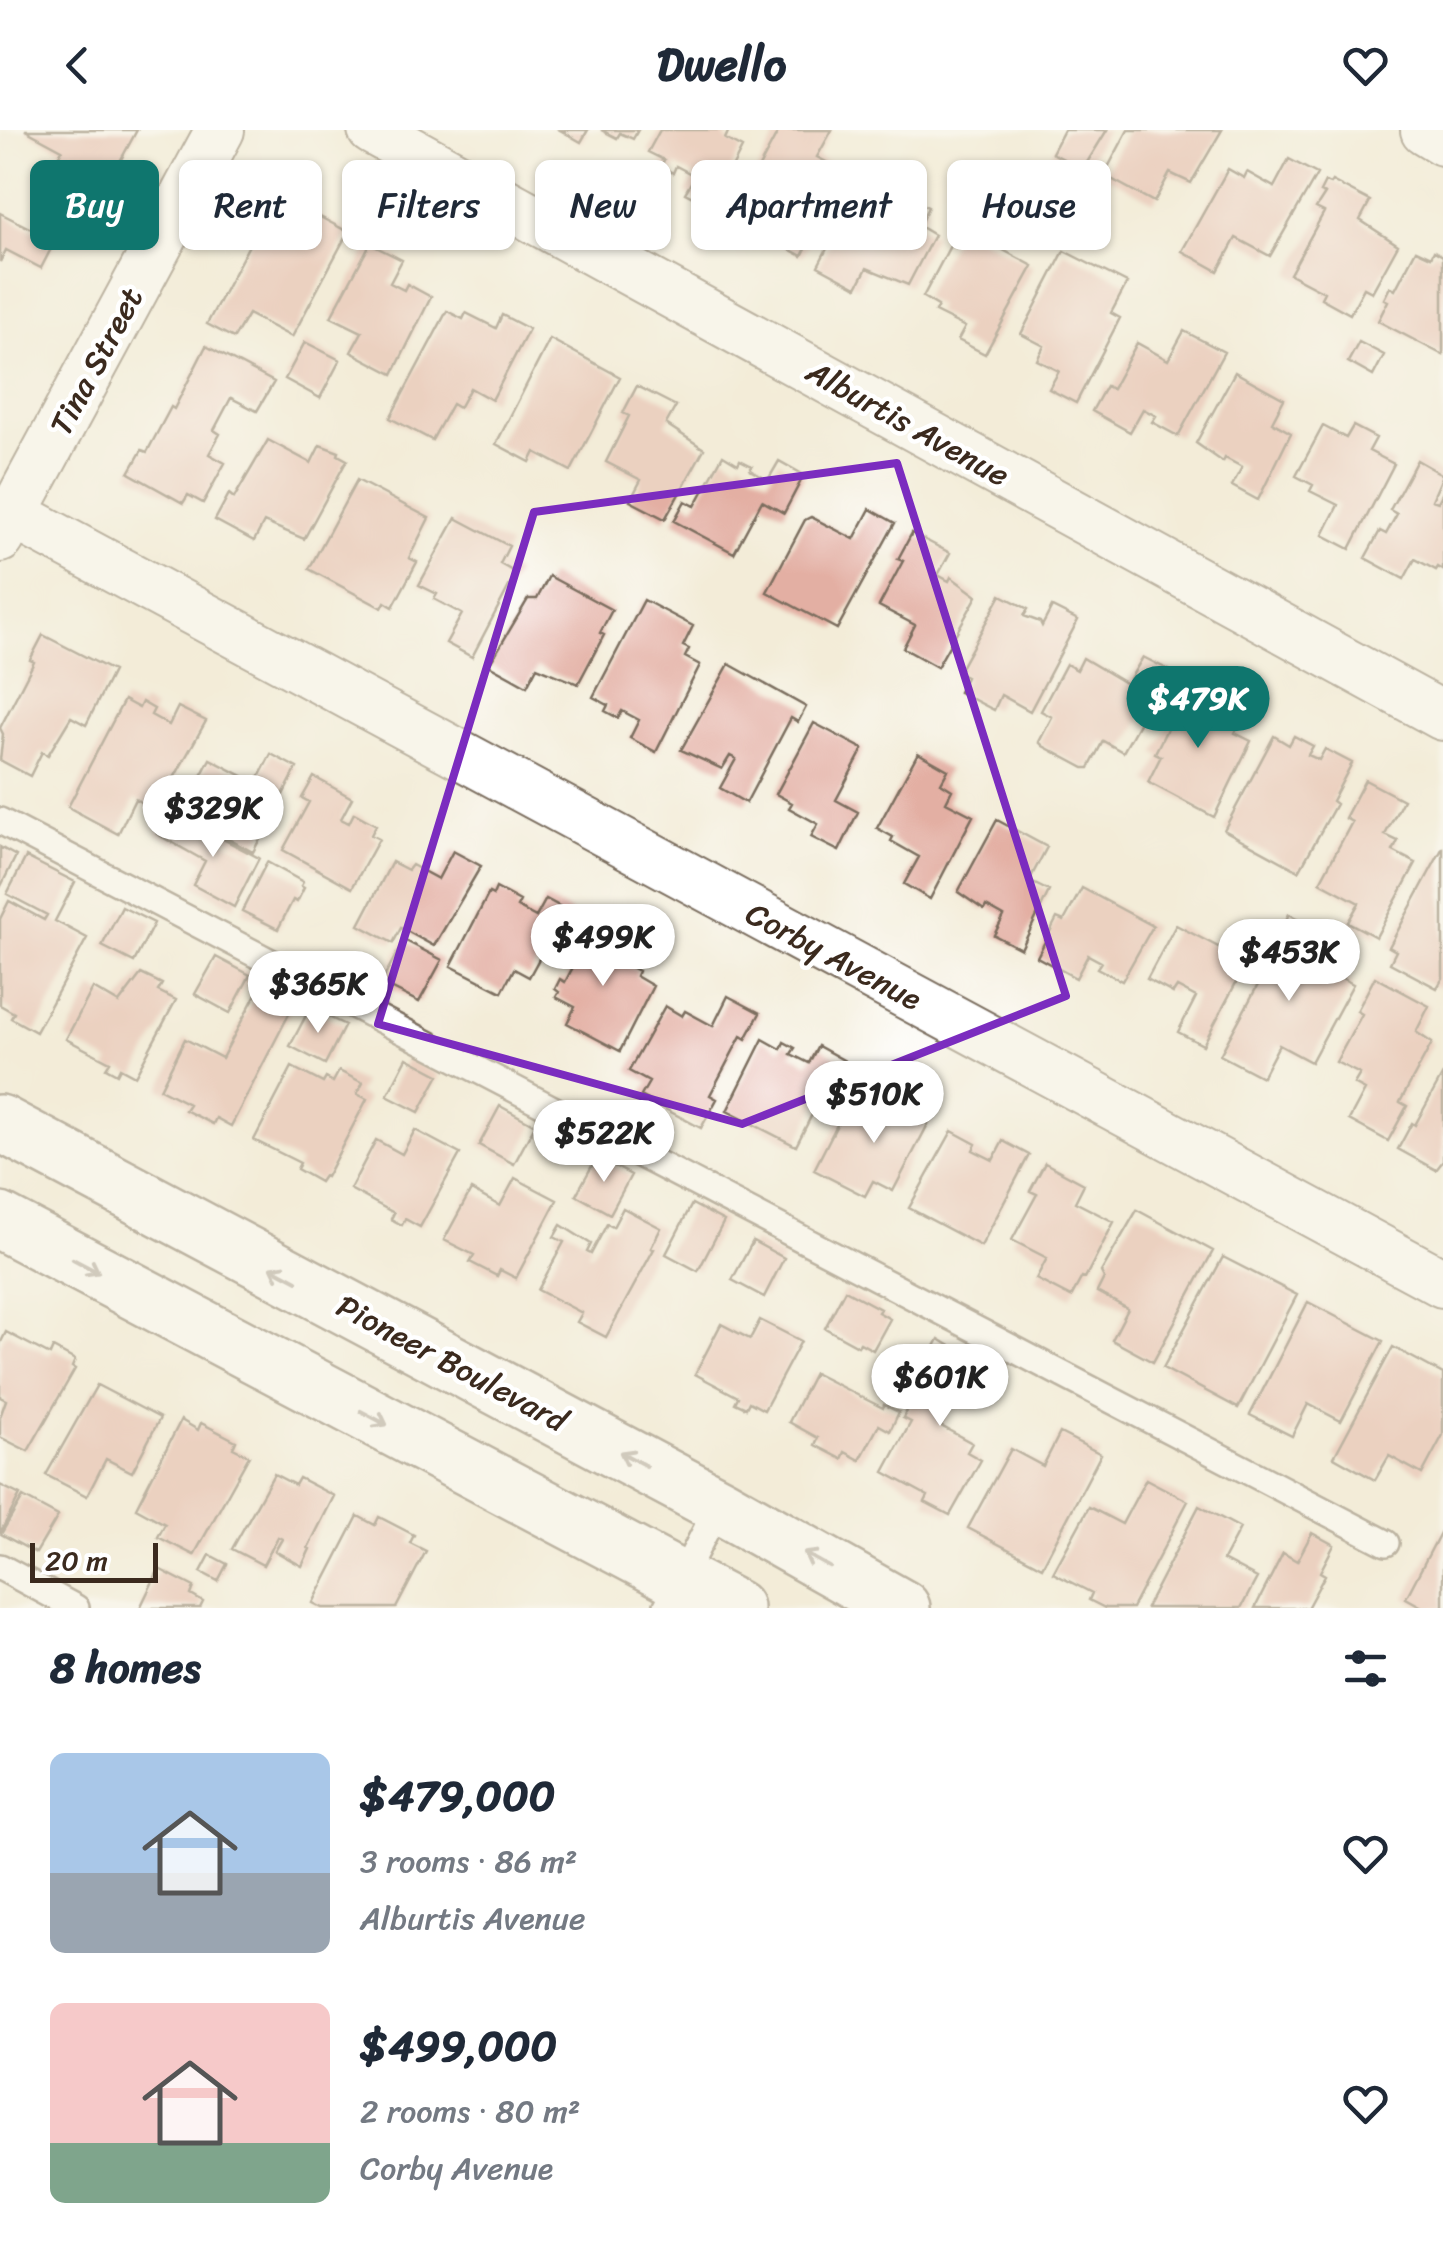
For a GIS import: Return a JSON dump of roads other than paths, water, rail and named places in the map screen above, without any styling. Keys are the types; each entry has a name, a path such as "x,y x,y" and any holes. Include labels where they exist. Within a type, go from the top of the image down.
{"main road":[{"name":"Pioneer Boulevard","path":"0,1123 719,1504 902,1608"},
{"path":"0,1221 674,1594 735,1608"}],"street":[{"name":"Tina Street","path":"7,526 220,130"},
{"name":"Alburtis Avenue","path":"372,130 1443,716"},
{"path":"1425,130 1443,141"},
{"name":"Corby Avenue","path":"7,526 1443,1283"}],"lane":[{"path":"0,821 1386,1544"},
{"path":"674,1594 719,1504"},
{"path":"0,1568 76,1608"}]}
